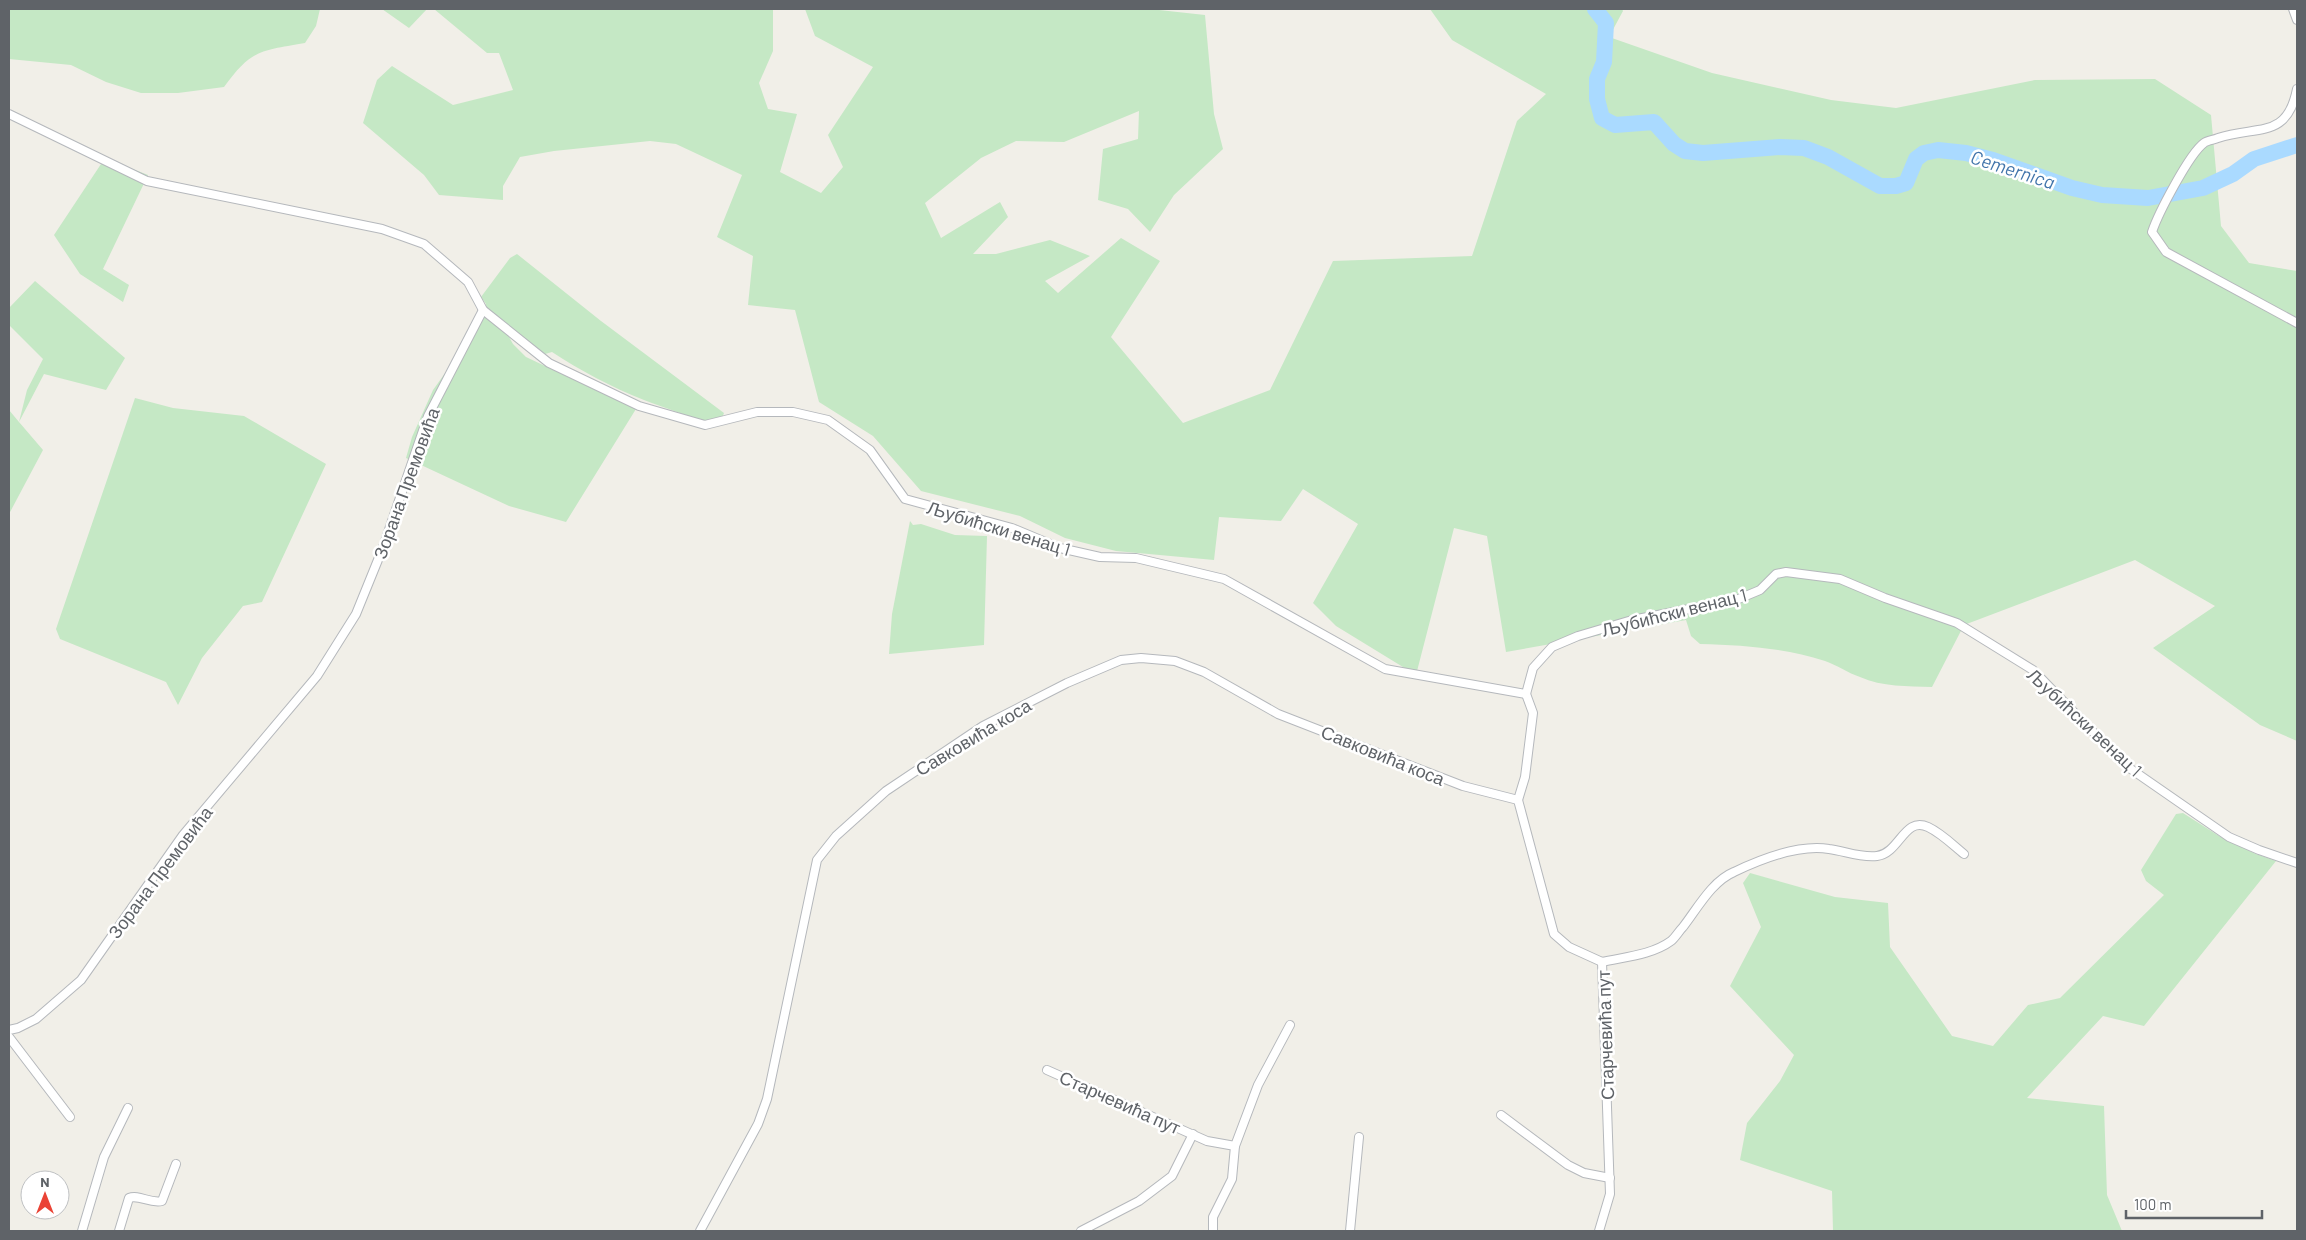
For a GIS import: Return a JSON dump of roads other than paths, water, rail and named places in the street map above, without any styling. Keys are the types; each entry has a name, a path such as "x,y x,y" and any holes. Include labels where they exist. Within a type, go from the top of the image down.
{"street":[{"path":"2293,9 2297,20"},
{"path":"2297,89 2288,116 2278,126 2229,134 2204,143 2175,185 2152,232 2166,252 2297,323"},
{"path":"9,114 147,181 382,229 424,244 468,282 483,310"},
{"name":"Љубићски венац 1","path":"483,310 550,363 639,406 705,425 757,412 793,412 828,420 870,450 905,499 1012,528 1060,548 1100,557 1136,558 1224,579 1385,669 1526,694 1533,668 1552,647 1578,636 1632,620 1736,600 1760,590 1776,574 1786,572 1840,579 1957,623 2033,670 2125,765 2229,837 2259,850 2297,862"},
{"name":"Зорана Премовића","path":"9,1030 18,1028 36,1019 81,980 183,835 317,676 356,614 382,550 428,416 483,310"},
{"name":"Савковића коса","path":"700,1231 758,1124 767,1099 817,860 836,836 886,791 983,726 1066,683 1121,660 1141,658 1174,661 1204,672 1278,714 1463,786 1518,800"},
{"path":"1526,694 1533,713 1525,777 1518,800 1554,934 1569,947 1602,962"},
{"name":"Старчевића пут","path":"1599,1231 1610,1194 1602,962 1647,952 1671,941 1719,882 1732,872 1789,852 1808,848 1828,848 1865,857 1880,856 1889,853 1909,827 1919,824 1928,827 1964,854"},
{"path":"1213,1231 1213,1217 1232,1179 1235,1146 1258,1085 1290,1026"},
{"path":"9,1037 70,1117"},
{"name":"Старчевића пут","path":"1047,1070 1207,1141 1235,1146"},
{"path":"82,1231 104,1157 128,1108"},
{"path":"1501,1115 1568,1165 1584,1173 1610,1178"},
{"name":"Старчевића пут","path":"1081,1231 1138,1202 1172,1176 1193,1134"},
{"path":"1350,1231 1359,1137"},
{"path":"119,1231 129,1198 135,1197 162,1202 176,1164"}],"waterway":[{"name":"Cemernica","path":"1595,9 1606,23 1604,62 1597,79 1597,99 1602,118 1615,125 1654,122 1674,144 1685,151 1703,153 1780,147 1804,148 1828,157 1880,186 1896,186 1906,183 1916,159 1924,153 1938,150 1966,153 1993,160 2072,188 2102,195 2148,198 2203,188 2233,174 2254,159 2297,145"}]}
